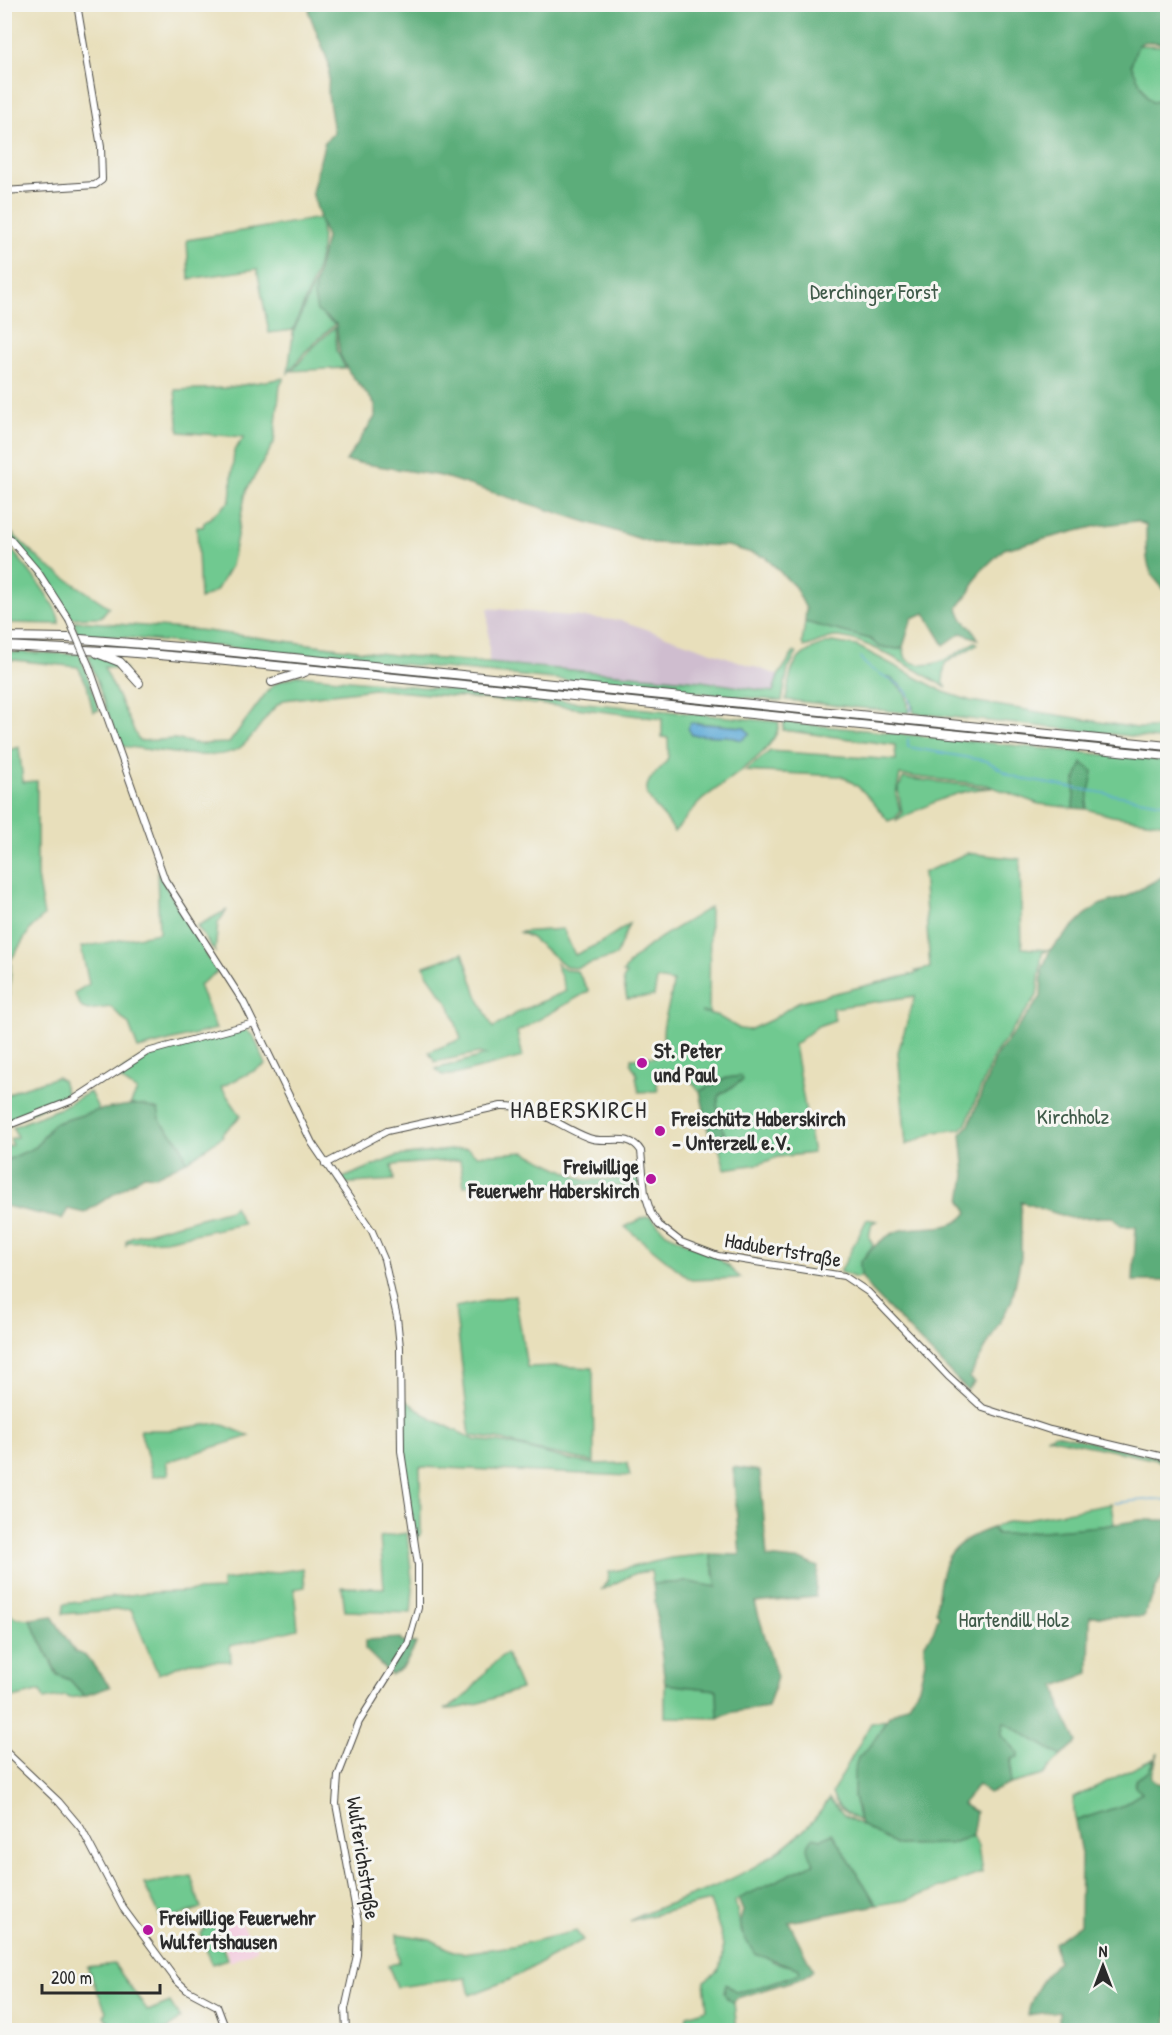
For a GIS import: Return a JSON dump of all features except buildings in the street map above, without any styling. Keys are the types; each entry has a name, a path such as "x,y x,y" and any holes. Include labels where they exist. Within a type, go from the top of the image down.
{"highway":[{"path":"4,637 78,639 216,650 1167,746"},
{"path":"4,646 87,649 1167,756"},
{"path":"87,649 120,662 139,683"},
{"path":"272,682 293,674 317,671"}],"street":[{"path":"4,191 95,185 102,180 101,147 77,4"},
{"name":"Wulferichstraße","path":"4,532 43,579 69,620 89,666 165,880 235,988 298,1117 325,1164 377,1242 393,1298 399,1332 401,1451 419,1593 411,1637 359,1722 341,1764 336,1785 336,1804 357,1922 357,1955 345,2009 345,2030"},
{"path":"4,1127 73,1100 147,1052 254,1023"},
{"name":"Hadubertstraße","path":"325,1164 377,1135 398,1128 501,1106 546,1114 588,1138 619,1139 633,1143 640,1149 645,1194 651,1213 659,1225 681,1242 718,1256 830,1272 851,1279 868,1292 948,1376 983,1408 1050,1430 1167,1458"},
{"path":"4,1750 74,1819 92,1844 109,1883 136,1928 176,1980 187,1990 217,2006 226,2031"}],"shaded area":[{"path":"488,608 623,621 778,675 774,692 701,681 489,663"},
{"path":"237,1912 249,1937 253,1938 258,1949 230,1962 215,1919"}],"green space":[{"name":"Derchinger Forst","path":"310,5 1167,5 1167,44 1142,43 1136,50 1131,65 1147,97 1152,102 1167,100 1167,592 1150,569 1146,554 1146,525 1136,521 1097,526 1004,549 979,573 970,592 958,607 961,617 978,639 961,633 944,645 925,613 912,618 903,647 899,649 879,647 870,639 805,622 806,609 795,587 765,557 728,546 653,543 441,476 346,461 375,417 375,404 349,372 340,355 336,324 317,311 314,297 326,238 312,192 325,141 334,133 328,95 329,64 309,13"},
{"path":"1137,45 1167,46 1167,100 1152,102 1147,97 1131,65"},
{"path":"320,218 322,233 319,262 293,330 269,333 257,269 189,279 187,240"},
{"path":"316,279 318,305 324,316 335,324 305,352 288,373 293,333"},
{"path":"335,327 337,351 345,368 292,371 310,350"},
{"path":"284,378 280,386 274,443 246,491 231,566 216,591 200,599 197,527 203,527 204,523 230,501 234,451 244,437 179,432 175,390 225,388"},
{"path":"4,526 46,565 109,607 101,617 70,618"},
{"path":"5,542 54,606 59,624 5,623"},
{"path":"75,621 199,630 394,655 701,681 773,692 778,676 794,652 797,653 788,669 782,701 78,633"},
{"path":"805,622 870,639 879,647 899,649 903,647 906,659 924,665 951,657 975,642 978,644 945,663 943,682 947,688 876,649 847,638 836,637 804,647 802,643"},
{"path":"832,642 857,646 944,692 971,701 1137,728 1167,725 1167,740 914,713 905,691 897,682 886,676 905,694 908,713 786,700 790,677 797,661 809,650"},
{"path":"4,652 80,654 99,710 93,712 87,685 78,667 5,659"},
{"path":"88,655 111,659 125,669 104,667 139,741 175,739 199,744 229,743 269,689 278,682 299,675 779,722 777,733 760,755 702,800 674,832 647,793 649,782 668,757 668,738 662,737 662,719 568,707 374,689 284,700 272,710 247,742 230,752 200,755 119,746","holes":["697,723 745,728 737,739 727,736 692,735"]},
{"path":"784,722 1167,761 1167,824 1112,816 1086,809 1089,786 1082,763 1075,781 1073,808 1039,804 987,785 900,775 896,794 900,811 896,818 888,821 861,789 840,776 745,771 770,751 896,760 895,745 783,730"},
{"path":"19,747 23,782 37,781 37,877 44,916 31,928 7,966 11,963 9,1005 5,1006 5,751"},
{"path":"1082,763 1093,771 1086,809 1073,808 1075,781"},
{"path":"903,778 992,788 954,795 896,821 902,813 898,790"},
{"path":"967,853 1020,859 1022,948 1048,950 1042,953 1037,996 994,1055 966,1124 961,1129 936,1132 906,1145 898,1052 915,996 832,1008 835,1020 818,1026 794,1045 813,1153 778,1157 759,1164 725,1169 719,1148 727,1144 717,1105 719,1095 742,1081 741,1076 727,1078 700,1091 682,1073 659,1070 656,1076 658,1091 639,1092 636,1077 638,1076 631,1064 631,1058 655,1057 665,1048 663,1031 673,982 657,979 654,996 627,999 623,980 626,974 623,973 629,963 650,945 710,907 709,1013 701,1012 716,1015 740,1029 749,1030 771,1020 798,1002 914,974 919,972 916,971 930,968 923,873"},
{"path":"157,872 217,972 199,985 216,1029 138,1049 129,1025 111,1007 88,1010 82,1008 74,993 89,984 81,947 159,933"},
{"name":"Kirchholz","path":"1167,874 1167,1281 1133,1281 1136,1227 1121,1226 1113,1217 1070,1218 1021,1202 1021,1258 1012,1300 969,1378 974,1382 967,1390 871,1290 861,1276 860,1263 876,1244 898,1231 945,1226 962,1219 968,1212 961,1201 965,1175 961,1134 969,1125 996,1056 1041,997 1042,970 1050,950 1085,915 1099,905 1128,896"},
{"path":"227,910 218,923 215,952 197,926"},
{"path":"629,924 616,956 575,968 567,967 530,937 519,932 563,929 575,955 600,943"},
{"path":"463,953 477,995 493,1028 518,1012 566,991 556,963 565,970 577,971 589,991 517,1032 523,1057 454,1075 442,1075 436,1069 486,1055 479,1053 435,1062 429,1052 461,1039 450,1006 427,974 424,966"},
{"path":"245,1029 254,1037 266,1065 221,1087 241,1116 222,1134 223,1136 187,1161 180,1143 143,1105 130,1105 137,1091 115,1076 144,1057 167,1048"},
{"path":"741,1076 743,1080 719,1095 717,1105 727,1145 719,1148 711,1145 700,1091 727,1078"},
{"path":"57,1077 62,1080 66,1092 62,1099 5,1124 5,1097 16,1090"},
{"path":"90,1092 99,1110 53,1124 36,1147 5,1161 4,1148 12,1145 10,1139 17,1137 13,1127 58,1109"},
{"path":"143,1105 158,1110 161,1122 180,1143 187,1161 156,1176 144,1175 84,1213 68,1209 62,1219 5,1206 5,1161 36,1147 53,1124 99,1110"},
{"path":"467,1148 476,1155 525,1152 584,1180 640,1179 639,1192 637,1187 522,1183 464,1186 460,1160 392,1165 394,1180 340,1184 338,1180 397,1156"},
{"path":"234,1206 243,1224 165,1240 128,1242 126,1245 126,1241 131,1237 230,1210"},
{"path":"645,1217 651,1217 666,1233 718,1258 741,1278 691,1280 625,1227"},
{"path":"867,1219 877,1221 872,1223 869,1237 873,1245 860,1263 861,1276 856,1278 840,1272"},
{"path":"515,1295 527,1367 593,1368 594,1462 531,1449 503,1440 470,1436 455,1307"},
{"path":"402,1398 432,1419 475,1440 505,1443 594,1464 627,1463 630,1476 420,1467 421,1533 416,1540 404,1467"},
{"path":"218,1423 250,1436 166,1462 169,1474 153,1477 140,1430 169,1430"},
{"path":"1056,1434 1167,1459 1167,1465 1157,1460 1048,1437"},
{"path":"733,1467 760,1471 767,1557 804,1561 818,1567 815,1597 755,1603 777,1677 768,1707 733,1712 718,1718 717,1690 665,1684 653,1584 689,1582 717,1587 710,1554 740,1555"},
{"path":"1111,1504 1114,1524 1006,1534 997,1534 992,1528 1003,1523"},
{"name":"Hartendill Holz","path":"1141,1520 1167,1520 1167,1572 1162,1576 1143,1617 1090,1616 1089,1673 1056,1686 1062,1711 1077,1742 1061,1756 1004,1722 1001,1735 1018,1752 1018,1757 1011,1759 1010,1784 989,1793 978,1785 962,1804 976,1812 972,1836 949,1844 897,1845 861,1825 854,1797 854,1770 858,1758 873,1743 889,1716 909,1704 919,1687 925,1661 924,1645 933,1632 939,1615 936,1611 943,1569 954,1550 975,1535 992,1528 997,1534 1006,1534 1103,1526"},
{"path":"407,1533 413,1589 411,1613 345,1611 342,1587 384,1588 380,1537"},
{"path":"710,1554 717,1587 689,1582 653,1584 651,1571 636,1573 601,1590 608,1581 609,1572 671,1558"},
{"path":"303,1568 305,1587 294,1589 298,1629 230,1646 231,1661 190,1662 158,1674 131,1609 63,1614 64,1604 144,1593 222,1590 222,1581"},
{"path":"5,1610 16,1618 30,1619 57,1675 70,1680 84,1696 69,1698 65,1696 44,1700 41,1691 5,1700"},
{"path":"52,1616 75,1652 86,1656 110,1687 84,1696 70,1680 58,1675 30,1619"},
{"path":"401,1638 402,1642 416,1643 406,1662 391,1675 365,1649 365,1640"},
{"path":"506,1653 521,1689 473,1705 445,1709 463,1698 490,1667"},
{"path":"665,1684 717,1690 718,1718 665,1717"},
{"path":"886,1720 873,1743 858,1758 854,1797 860,1821 843,1810 832,1793 871,1723"},
{"path":"1004,1722 1061,1756 1043,1775 1010,1784 1012,1758 1018,1752 1001,1735"},
{"path":"1158,1753 1151,1778 1157,1783 1168,1785 1167,2030 1059,2030 1059,2011 1028,2015 1039,1986 1058,1961 1054,1943 1080,1924 1081,1854 1075,1821 1121,1806 1142,1793 1135,1787 1136,1779 1148,1772"},
{"path":"1153,1759 1142,1793 1121,1806 1075,1821 1073,1798"},
{"path":"829,1799 845,1816 897,1845 949,1844 972,1836 978,1846 982,1873 907,1900 877,1905 832,1833 821,1839 814,1863 735,1901 742,1934 774,1962 798,1968 801,1973 753,1989 735,1992 726,1984 728,2000 734,2002 737,2030 685,2030 687,2015 707,2009 704,1981 717,1972 722,1960 723,1943 710,1901 629,1921 741,1874 775,1854 805,1829"},
{"path":"832,1833 877,1905 789,1922 813,1970 805,1977 737,1998 734,2002 728,2000 724,1993 726,1984 735,1992 753,1989 800,1973 798,1968 755,1954 741,1929 743,1911 738,1899 814,1863 808,1849 809,1843 814,1837 821,1839"},
{"path":"191,1876 201,1908 163,1922 144,1884"},
{"path":"212,1920 227,1959 212,1964 201,1934"},
{"path":"576,1931 583,1940 509,1980 470,1995 466,1978 397,1987 388,1965 399,1963 397,1934 430,1939 455,1952 463,1953 512,1946"},
{"path":"114,1964 148,2011 170,2002 180,2018 167,2030 111,2030 114,2028 104,2016 106,2011 87,1967"}],"water":[{"path":"690,723 743,727 750,733 742,740 728,736 692,735 688,728"}],"waterway":[{"path":"860,657 866,665 900,685 910,701 911,712"},
{"path":"908,739 908,747 987,761 1010,775 1027,780 1168,804"},
{"path":"1114,1503 1153,1499 1168,1500"}],"place":[{"name":"St. Peter und Paul","path":"642,1063"},
{"name":"Freischütz Haberskirch – Unterzell e.V.","path":"660,1131"},
{"name":"Freiwillige Feuerwehr Haberskirch","path":"651,1179"},
{"name":"Freiwillige Feuerwehr Wulfertshausen","path":"148,1930"}],"district":[{"name":"HABERSKIRCH","path":"579,1110"}]}
